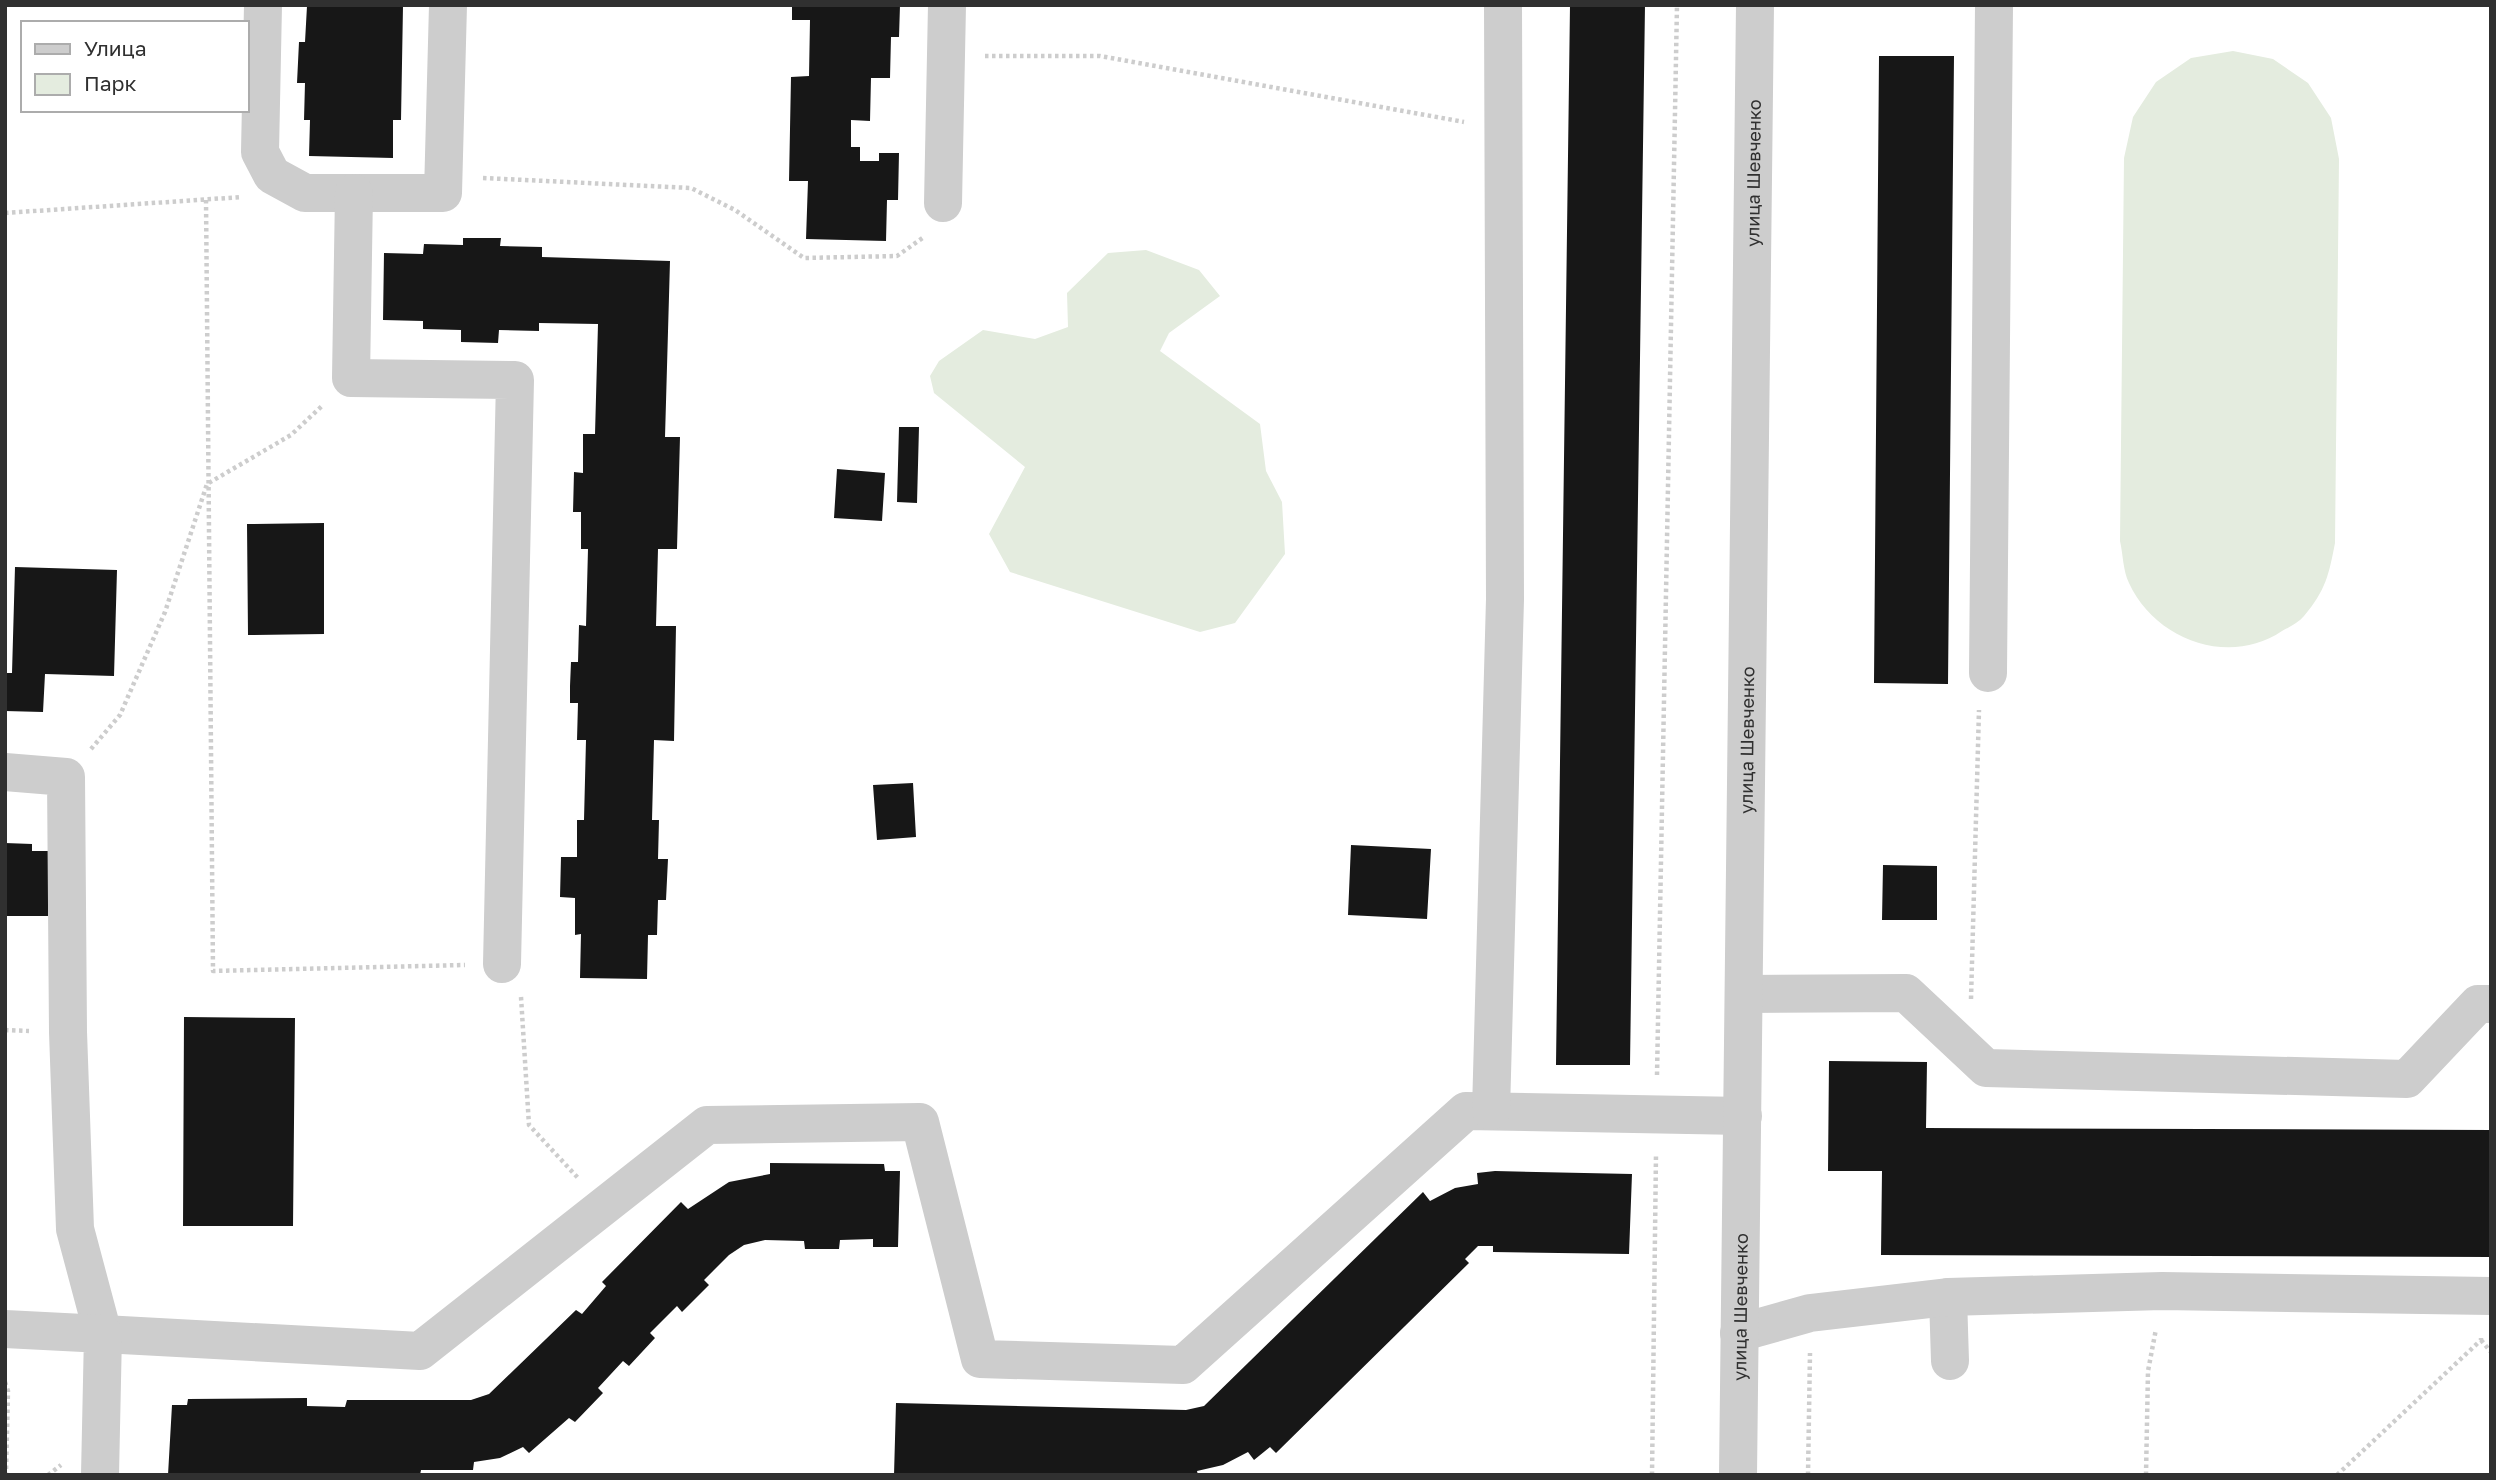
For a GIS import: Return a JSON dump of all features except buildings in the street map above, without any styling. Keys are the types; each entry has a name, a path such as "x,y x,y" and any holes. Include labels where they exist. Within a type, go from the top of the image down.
{"street":[{"path":"263,5 260,152 272,175 305,193 443,193 448,5"},
{"path":"943,203 947,5"},
{"path":"1491,1111 1505,599 1503,5"},
{"name":"улица Шевченко","path":"1738,1475 1755,5"},
{"path":"1964,5 1994,5 1988,673"},
{"path":"354,193 351,378 514,380 502,964"},
{"path":"5,772 66,777 68,1032 75,1229 103,1334 100,1475"},
{"path":"1744,994 1906,993 1986,1068 2407,1079 2477,1004 2491,1004"},
{"path":"5,1329 420,1350 707,1125 920,1122 980,1359 1184,1365 1466,1111 1743,1116"},
{"path":"1739,1333 1810,1314 1948,1297 2162,1291 2485,1296"},
{"path":"1948,1297 1950,1361"}],"path":[{"path":"1652,1475 1677,5"},
{"path":"946,57 1100,56 1503,129"},
{"path":"444,176 691,187 735,210 804,258 897,256 935,230 943,203"},
{"path":"5,213 243,197"},
{"path":"206,200 213,971 519,964 529,1125 604,1206"},
{"path":"66,777 120,715 165,611 207,484 290,435 351,378"},
{"path":"1969,1052 1979,708 1972,672 1988,673"},
{"path":"2146,1475 2148,1371 2162,1291"},
{"path":"2337,1475 2481,1340 2485,1296"},
{"path":"1808,1475 1810,1314"},
{"path":"2481,1340 2491,1352"},
{"path":"5,1382 8,1391 6,1475"}],"green space":[{"path":"2233,51 2273,59 2308,83 2331,118 2339,159 2335,543 2322,590 2300,620 2261,642 2239,647 2217,647 2195,642 2156,620 2141,603 2124,568 2120,541 2124,158 2133,117 2156,82 2191,58"},
{"path":"1146,250 1199,270 1220,296 1169,333 1160,351 1260,424 1266,471 1282,502 1285,554 1235,623 1200,632 1010,572 989,534 1025,467 934,393 930,376 939,361 983,330 1035,339 1068,327 1067,293 1108,253"}]}
